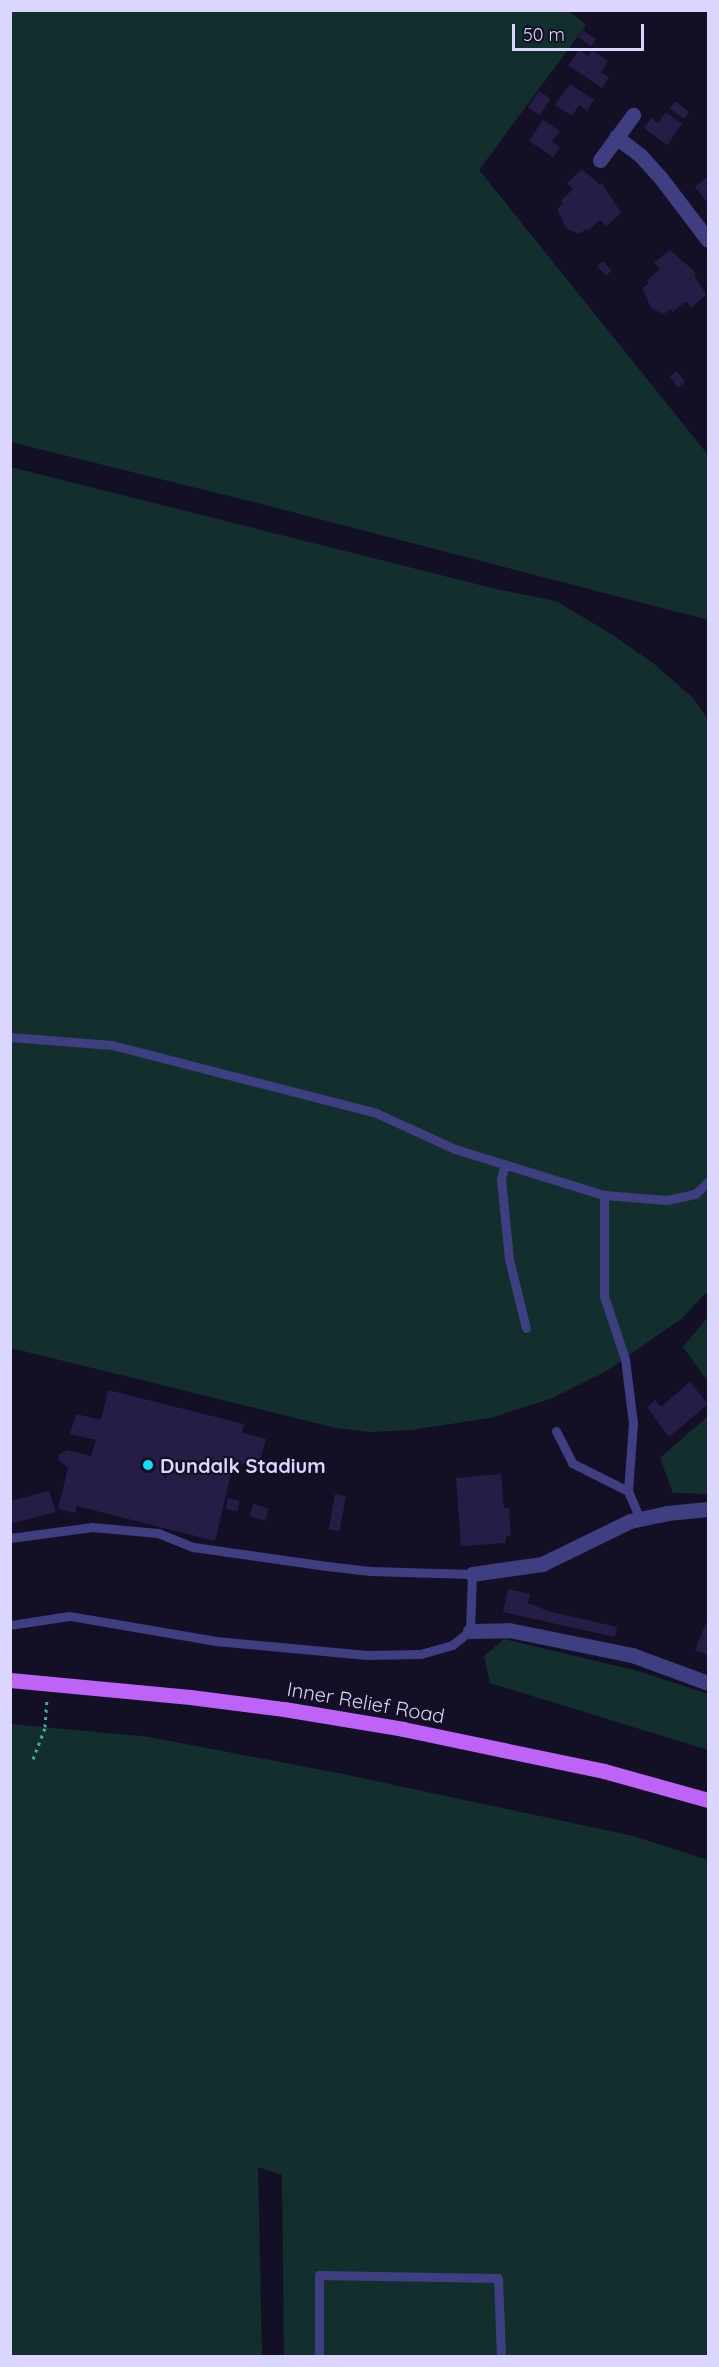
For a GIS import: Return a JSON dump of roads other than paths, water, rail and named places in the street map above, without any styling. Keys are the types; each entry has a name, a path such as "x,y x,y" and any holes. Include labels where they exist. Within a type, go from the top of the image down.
{"main road":[{"name":"Inner Relief Road","path":"10,1680 284,1709 403,1729 604,1772 708,1800"}],"street":[{"path":"600,160 633,115"},
{"path":"616,137 640,155 660,177 708,240"},
{"path":"472,1574 542,1564 568,1550 640,1519 708,1509"},
{"path":"470,1630 509,1630 632,1655 708,1683"}],"lane":[{"path":"10,1036 112,1045 376,1113 455,1149 604,1196 667,1200 696,1194 708,1182"},
{"path":"506,1164 501,1179 509,1259 526,1328"},
{"path":"604,1196 604,1296 626,1359 633,1423 628,1491 640,1519"},
{"path":"556,1431 572,1463 628,1491"},
{"path":"10,1538 92,1527 158,1533 194,1547 370,1571 472,1574 470,1630 452,1645 420,1654 367,1654 216,1641 69,1616 10,1625"},
{"path":"319,2356 319,2275 498,2278 501,2356"}],"place":[{"name":"Dundalk Stadium","path":"148,1465"}]}
